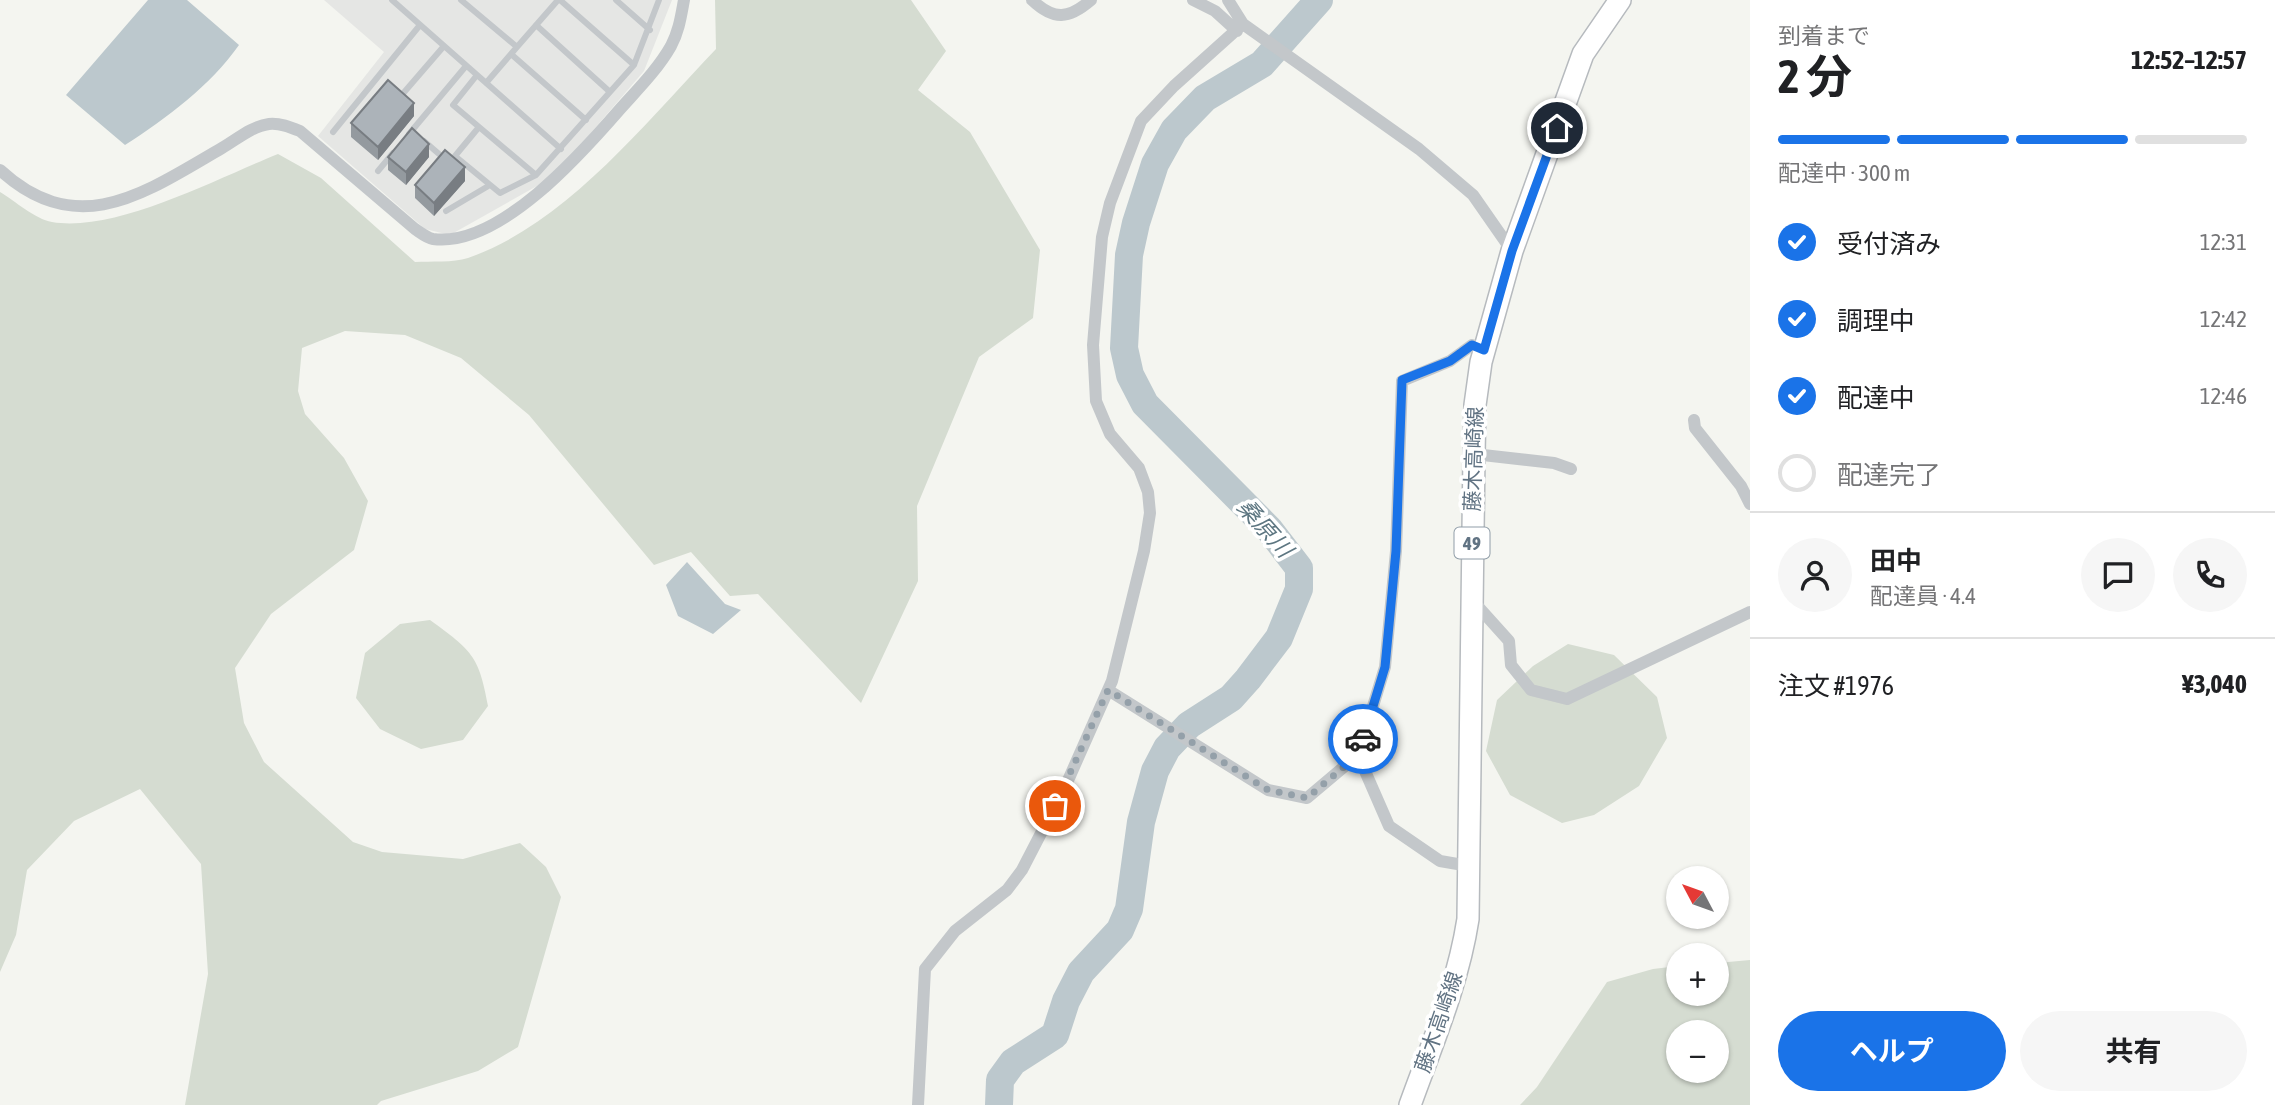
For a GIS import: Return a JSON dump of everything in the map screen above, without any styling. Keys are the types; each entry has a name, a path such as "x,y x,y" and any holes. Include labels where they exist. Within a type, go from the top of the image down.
{"main road":[{"name":"藤木高崎線","path":"1410,1105 1463,954 1468,919 1475,405 1484,350 1512,251 1583,54 1620,0"}],"street":[{"path":"0,170 16,185 47,200 78,208 105,206 153,188 258,127 284,125 300,131 415,229 431,239 452,239 512,213 547,188 670,48 679,29 684,0"},
{"path":"1032,0 1042,9 1060,18 1071,16 1091,0"},
{"path":"1193,0 1240,28 1419,149 1473,195 1512,251"},
{"path":"1228,0 1240,28"},
{"path":"918,1105 925,969 955,931 1007,890 1023,870 1066,785 1108,690 1144,551 1150,513 1148,492 1139,468 1110,434 1096,401 1093,345 1102,237 1110,203 1141,121 1174,86 1240,28"},
{"path":"1108,690 1268,790 1307,798 1358,755 1385,667 1396,551 1402,380 1450,361 1472,345 1484,350"},
{"path":"1694,420 1695,428 1741,486 1750,504"},
{"path":"1474,454 1553,463 1571,469"},
{"path":"1471,598 1509,641 1511,666 1531,690 1567,699 1750,612"},
{"path":"1358,755 1389,826 1440,861 1469,866"}],"lane":[{"path":"392,0 561,149"},
{"path":"461,0 517,47"},
{"path":"486,83 559,0 634,65"},
{"path":"616,0 650,30"},
{"path":"479,127 455,156 500,193 536,175 634,65 650,30 659,0"},
{"path":"333,132 420,25"},
{"path":"536,25 610,92"},
{"path":"400,97 444,46"},
{"path":"511,54 586,120"},
{"path":"403,141 466,66"},
{"path":"477,75 453,105 536,175"},
{"path":"412,131 439,154"},
{"path":"378,171 395,151"},
{"path":"446,211 490,185"}],"shaded area":[{"path":"148,0 187,0 239,45 215,74 187,100 125,145 66,95"},
{"path":"324,0 672,0 644,71 553,177 450,235 425,229 318,136 384,52"},
{"path":"715,0 911,0 946,51 918,90 970,132 1040,250 1033,318 979,357 917,506 918,581 861,703 758,594 730,596 691,552 654,565 529,415 461,358 405,335 345,331 302,348 298,391 305,414 344,458 368,501 354,550 271,614 235,668 244,723 264,762 353,842 382,852 463,859 520,843 546,867 561,897 518,1047 478,1071 381,1101 377,1105 185,1105 208,974 201,864 140,789 74,821 27,870 16,935 0,972 0,192 32,214 46,220 77,223 135,212 278,154 321,178 415,262 462,260 504,242 538,221 571,196 633,138 716,49"},
{"path":"687,562 725,604 741,610 713,634 678,616 666,585"},
{"path":"430,620 471,655 481,675 488,706 463,740 421,749 380,729 356,698 365,653 400,624"},
{"path":"1568,644 1614,655 1657,697 1667,738 1639,786 1594,815 1562,823 1510,795 1486,751 1497,700 1533,666"},
{"path":"1750,960 1750,1105 1520,1105 1537,1087 1607,982 1666,967 1666,1006 1729,1006 1729,962"}],"building":[{"path":"388,80 414,103 378,147 351,123"},
{"path":"412,128 429,144 406,172 388,157"},
{"path":"445,150 465,167 434,203 415,185"}],"waterway":[{"name":"桑原川","path":"999,1105 1000,1080 1013,1062 1055,1035 1066,1001 1081,972 1120,930 1129,909 1141,822 1155,771 1167,748 1189,725 1231,698 1248,679 1279,638 1299,589 1299,568 1269,529 1145,404 1130,375 1124,348 1129,255 1136,223 1155,164 1174,130 1205,98 1262,64 1319,0"}],"way so far":[{"path":"1055,806 1108,690 1268,790 1307,798 1358,755 1363,739"}],"route":[{"path":"1363,739 1385,667 1396,551 1402,380 1450,361 1472,345 1484,350 1512,251 1557,128"}]}
